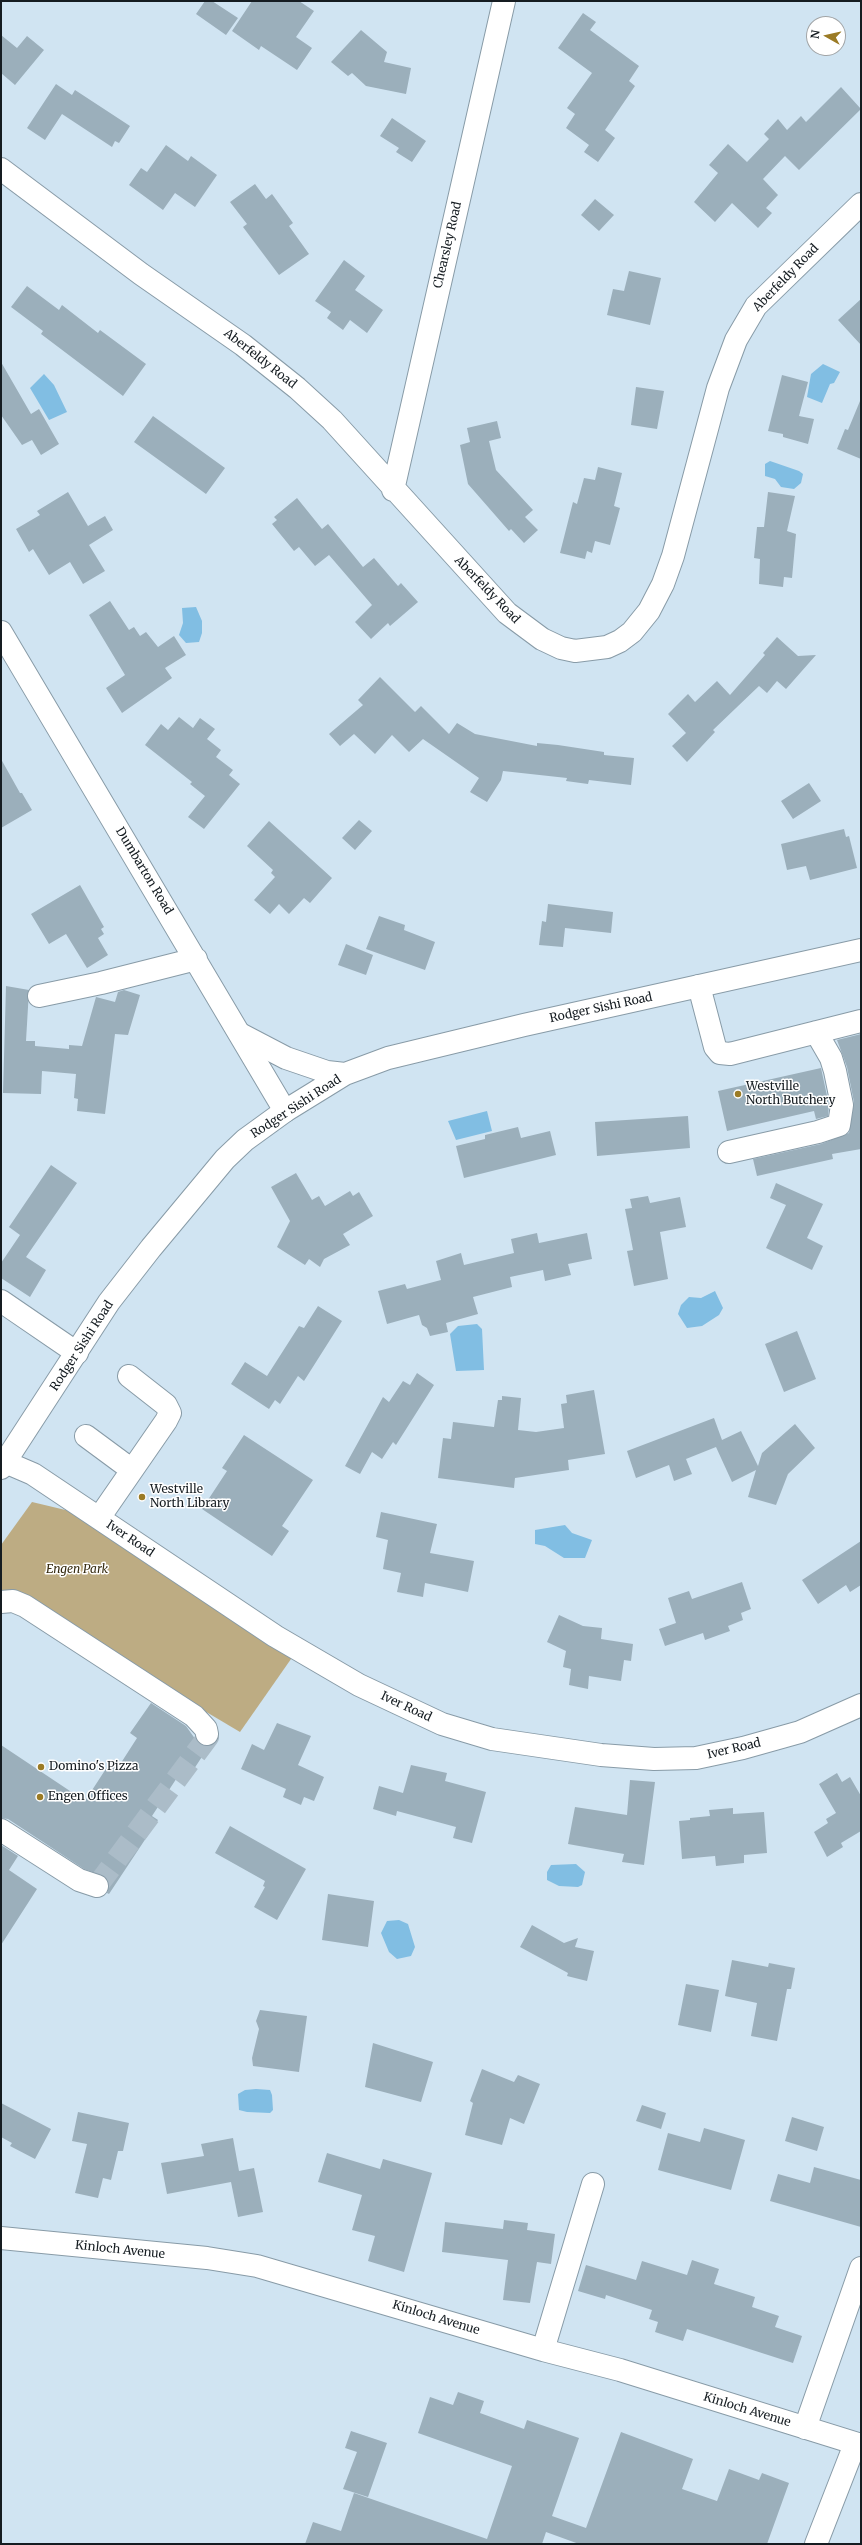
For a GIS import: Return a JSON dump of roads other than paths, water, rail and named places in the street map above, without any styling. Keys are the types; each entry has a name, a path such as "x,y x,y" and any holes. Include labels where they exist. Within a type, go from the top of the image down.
{"street":[{"name":"Chearsley Road","path":"393,490 504,1"},
{"name":"Aberfeldy Road","path":"1,169 141,274 243,344 297,388 332,420 393,490 507,613 525,628 560,648 575,651 607,647 620,641 632,632 650,611 663,584 673,556 718,388 736,340 756,306 861,204"},
{"name":"Dumbarton Road","path":"1,632 242,1035 285,1111"},
{"name":"Rodger Sishi Road","path":"2,1464 77,1353 109,1302 151,1248 226,1159 245,1140 285,1111 345,1074 388,1058 524,1025 861,950"},
{"path":"39,996 101,983 196,959"},
{"path":"699,986 715,1046 720,1054 730,1054 861,1021"},
{"path":"729,1152 818,1132 839,1125 842,1105 835,1070 831,1058 816,1032"},
{"path":"242,1035 286,1058 328,1072 345,1074"},
{"path":"3,1306 77,1353"},
{"path":"99,1518 170,1413 166,1405 129,1376"},
{"path":"86,1436 132,1470"},
{"name":"Iver Road","path":"2,1464 33,1474 275,1636 359,1685 442,1724 492,1739 601,1755 654,1759 696,1758 743,1748 800,1732 861,1705"},
{"path":"1,1602 13,1601 39,1614 194,1716 206,1729 207,1734"},
{"path":"1,1830 79,1880 97,1886"},
{"path":"543,2350 593,2184"},
{"name":"Kinloch Avenue","path":"1,2238 207,2258 257,2266 543,2350 620,2370 858,2445"},
{"path":"805,2428 861,2268"},
{"path":"816,2544 858,2445"}],"water":[{"path":"823,364 840,372 834,383 830,384 822,403 807,397 811,374"},
{"path":"44,374 54,385 67,412 49,420 30,388"},
{"path":"770,461 799,471 803,474 801,483 794,489 781,487 775,479 765,476 765,464"},
{"path":"196,607 202,621 202,633 199,642 186,643 179,635 183,623 182,608"},
{"path":"487,1111 492,1131 456,1140 448,1121"},
{"path":"715,1291 723,1308 719,1315 702,1326 687,1328 678,1314 681,1305 689,1297 701,1298"},
{"path":"477,1324 482,1329 484,1370 456,1371 450,1334 458,1326"},
{"path":"565,1525 572,1533 592,1540 585,1558 564,1558 545,1546 535,1544 535,1530"},
{"path":"576,1864 585,1872 582,1885 578,1887 559,1886 547,1880 547,1872 551,1865"},
{"path":"399,1920 408,1924 415,1947 411,1956 397,1959 389,1952 381,1933 387,1921"},
{"path":"245,2090 270,2090 272,2095 273,2110 270,2113 247,2112 239,2110 238,2094"}],"tunnel":[{"path":"97,1886 208,1737 207,1734"}],"place":[{"name":"Westville North Butchery","path":"738,1094"},
{"name":"Westville North Library","path":"142,1497"},
{"name":"Domino's Pizza","path":"41,1767"},
{"name":"Engen Offices","path":"40,1797"}],"park label":[{"name":"Engen Park","path":"77,1570"}]}
